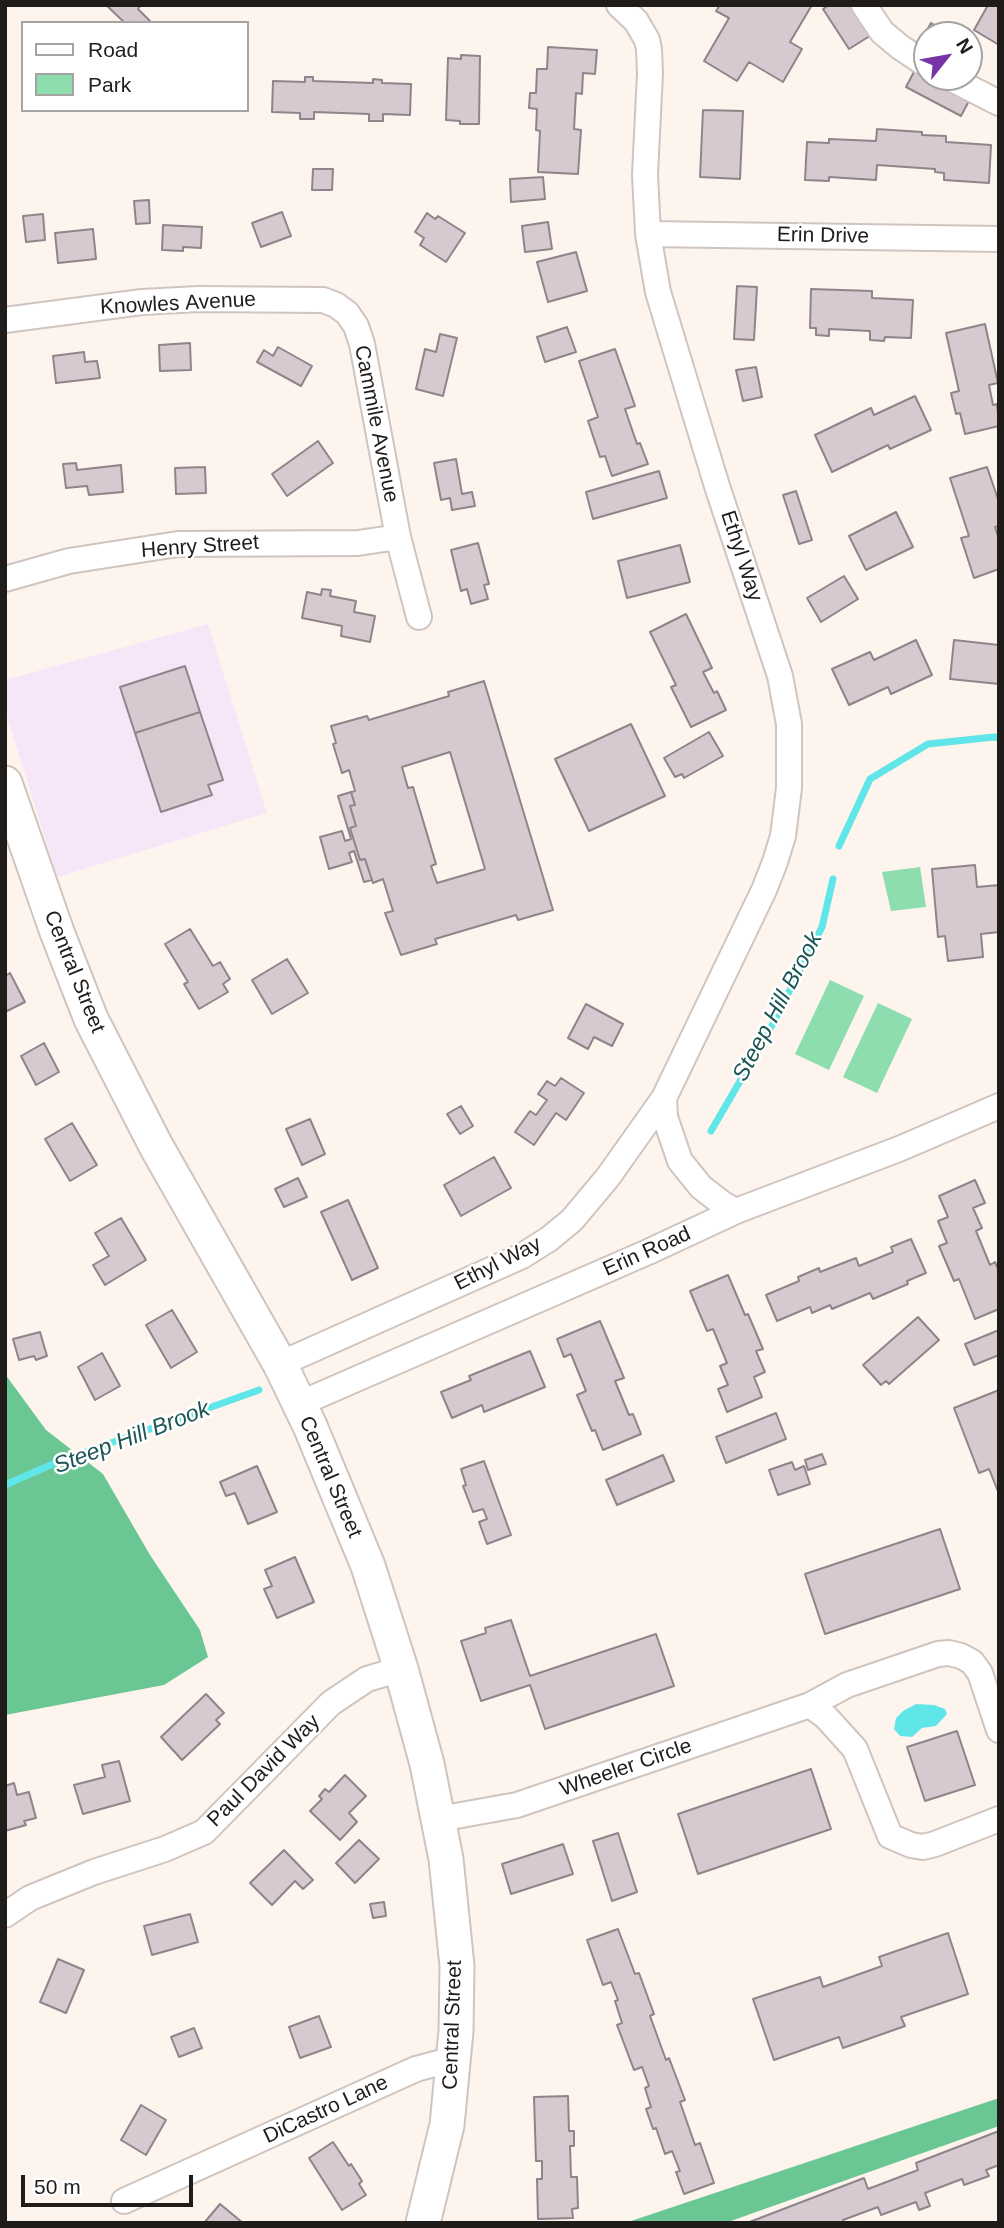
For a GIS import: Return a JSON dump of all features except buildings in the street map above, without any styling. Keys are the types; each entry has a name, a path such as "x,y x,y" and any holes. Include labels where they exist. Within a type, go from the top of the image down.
{"main road":[{"name":"Central Street","path":"5,783 57,932 92,1019 156,1146 280,1364 336,1486 368,1566 401,1669 439,1819 451,1894 457,1966 454,2064 447,2125 424,2223"}],"street":[{"name":"Ethyl Way","path":"280,1364 523,1256 572,1220 608,1177 664,1098 775,862 787,813 789,724 780,676 662,312 648,234 645,175 649,49 636,21 619,5"},
{"path":"863,5 882,32 913,56"},
{"path":"975,91 999,103"},
{"name":"Erin Drive","path":"648,234 999,239"},
{"name":"Knowles Avenue","path":"5,320 142,302 198,299 323,300 336,304 348,313"},
{"name":"Cammile Avenue","path":"348,313 362,344 398,537 419,617"},
{"name":"Henry Street","path":"5,579 69,561 178,544 358,542 398,537"},
{"path":"664,1098 668,1126 680,1161 701,1187 723,1205 736,1211"},
{"name":"Erin Road","path":"299,1405 736,1211 899,1149 999,1106"},
{"name":"Wheeler Circle","path":"439,1819 517,1805 810,1705 847,1685 938,1654 949,1653 972,1662 979,1673 999,1730"},
{"name":"Paul David Way","path":"5,1915 30,1898 204,1832 331,1703 368,1679 401,1669"},
{"path":"810,1705 855,1749 890,1836 923,1847 999,1819"},
{"name":"DiCastro Lane","path":"124,2201 416,2069 438,2063 454,2064"}],"shaded area":[{"path":"208,624 267,813 57,877 5,710 5,680"}],"green space":[{"path":"920,867 926,907 891,911 882,872"},
{"path":"830,980 864,996 829,1070 795,1054"},
{"path":"878,1003 912,1019 877,1093 843,1077"},
{"path":"5,1374 46,1430 103,1474 150,1555 200,1630 208,1657 164,1685 5,1715"},
{"path":"999,2098 999,2126 725,2223 625,2223"}],"water":[{"path":"916,1704 934,1705 945,1709 947,1714 936,1726 922,1728 912,1737 900,1736 894,1729 896,1718"}],"waterway":[{"name":"Steep Hill Brook","path":"839,846 870,779 928,744 999,738"},
{"name":"Steep Hill Brook","path":"711,1131 767,1035 822,927 833,879"},
{"name":"Steep Hill Brook","path":"5,1485 55,1463 259,1390"}]}
